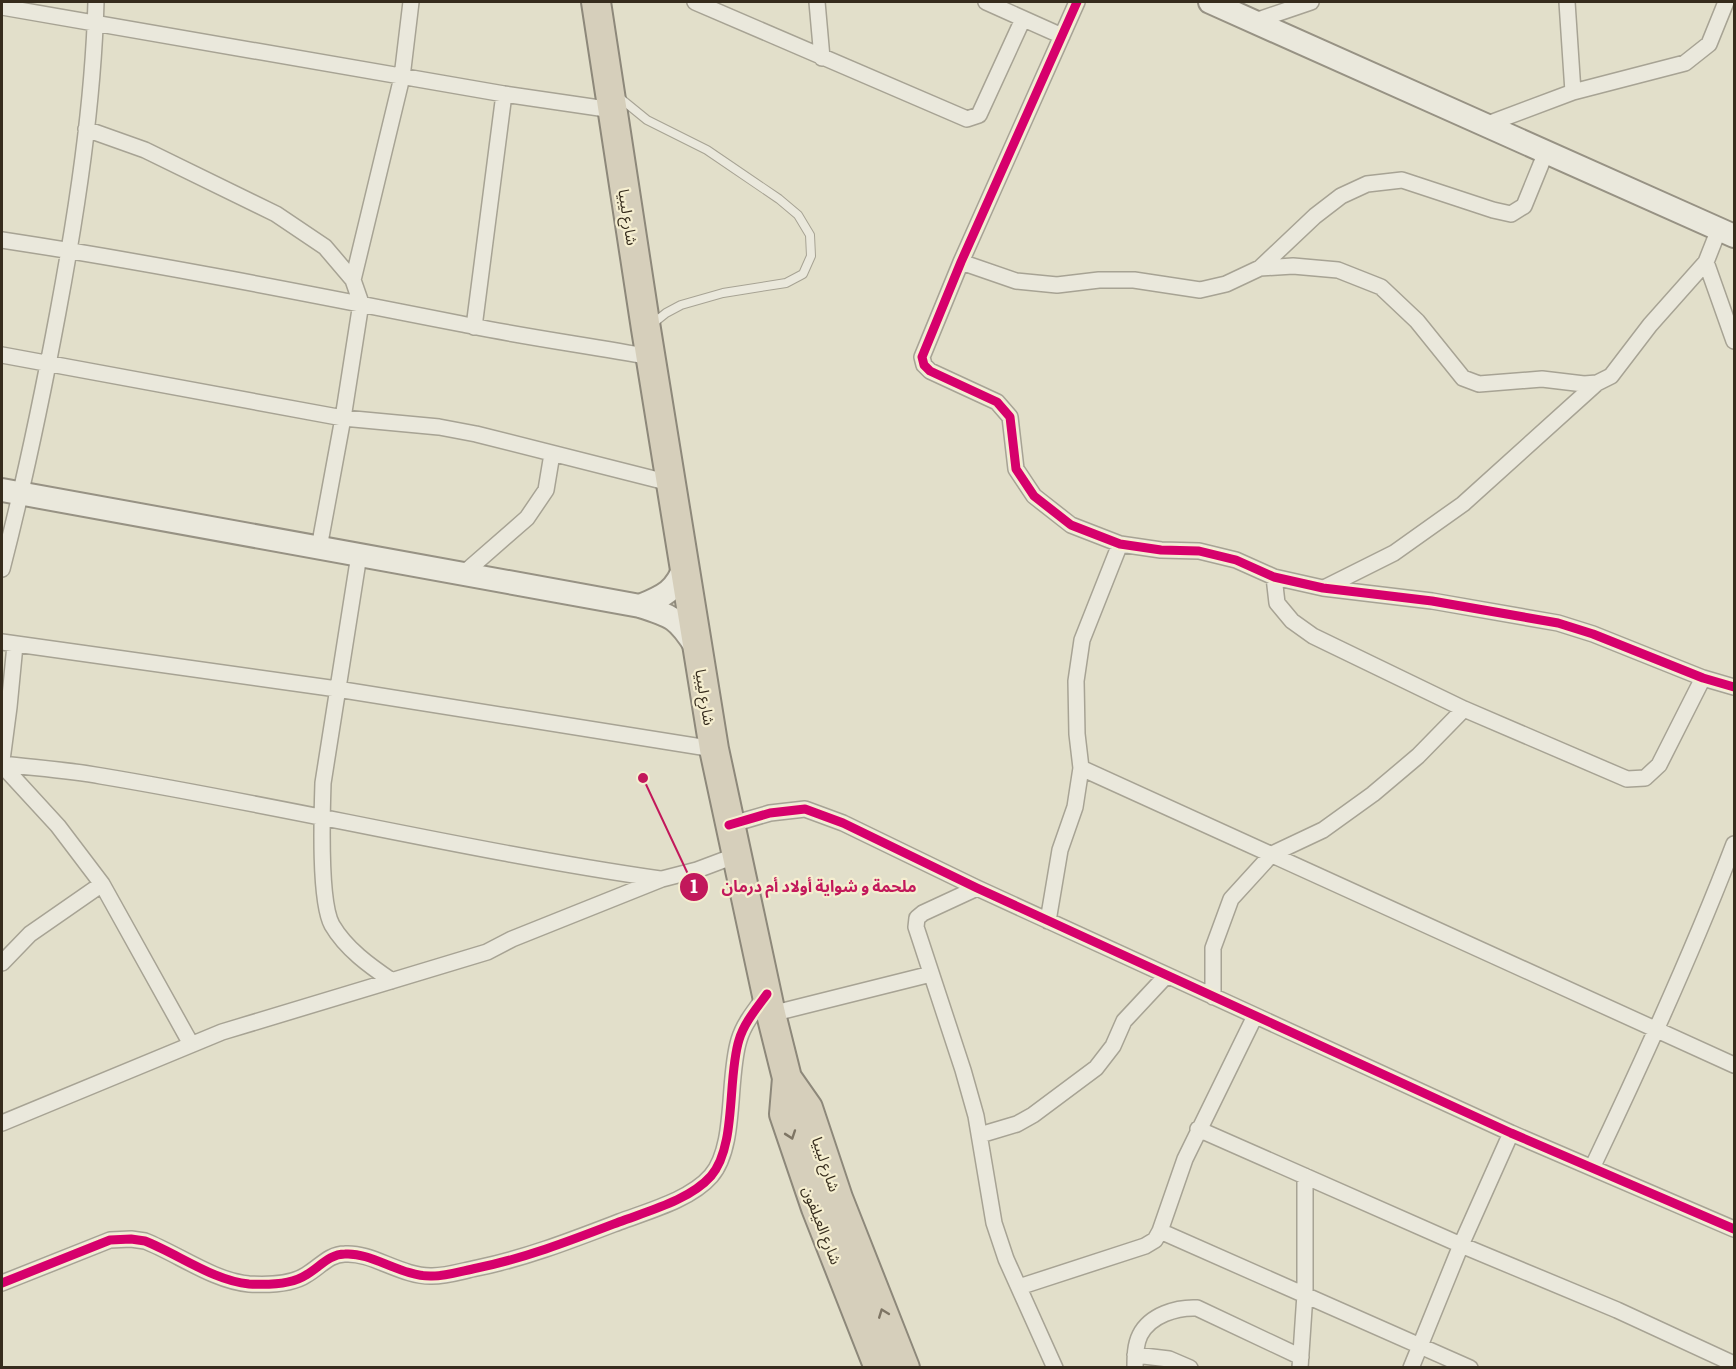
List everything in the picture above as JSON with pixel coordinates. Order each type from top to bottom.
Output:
[{"type":"highway","name":"شارع ليبيا","points":[[596,2],[670,483],[714,749],[769,1004],[786,1078],[807,1108],[838,1198],[905,1368]]},
{"type":"highway","name":"شارع العيلفون","points":[[786,1078],[784,1114],[816,1208],[879,1368]]},
{"type":"street","points":[[2,569],[11,491],[48,363],[69,250],[86,129],[96,2]]},
{"type":"street","points":[[353,280],[402,77],[411,2]]},
{"type":"street","points":[[695,2],[967,119],[979,115],[1023,19]]},
{"type":"street","points":[[817,2],[822,58]]},
{"type":"street","points":[[986,2],[1062,36]]},
{"type":"street","points":[[1077,2],[961,262],[922,357],[924,365],[930,371],[998,402],[1004,409],[1010,417],[1016,469],[1034,496],[1071,525],[1120,544],[1161,550],[1199,551],[1236,560],[1274,578],[1323,588],[1432,601],[1558,623],[1593,634],[1703,678],[1734,687]]},
{"type":"street","points":[[1210,2],[1727,232],[1706,262],[1650,325],[1611,376],[1597,383],[1463,504],[1394,553],[1323,588]]},
{"type":"street","points":[[1255,21],[1311,2]]},
{"type":"street","points":[[1567,2],[1573,92]]},
{"type":"street","points":[[1485,125],[1573,92],[1685,63],[1709,44],[1726,2]]},
{"type":"street","points":[[2,7],[504,94],[611,99]]},
{"type":"street","points":[[474,327],[504,94]]},
{"type":"street","points":[[86,129],[146,150],[276,214],[325,247],[353,280],[361,303],[319,548]]},
{"type":"street","points":[[961,262],[1016,281],[1057,285],[1099,280],[1134,280],[1200,290],[1226,284],[1260,268],[1315,216],[1341,196],[1368,184],[1402,180],[1511,214],[1524,206],[1546,152]]},
{"type":"street","points":[[2,240],[69,250],[361,303],[474,327],[651,357]]},
{"type":"street","points":[[1706,262],[1734,341]]},
{"type":"street","points":[[1260,268],[1293,266],[1338,270],[1381,287],[1417,321],[1463,378],[1479,384],[1542,379],[1584,384],[1597,383]]},
{"type":"street","points":[[2,355],[343,418],[439,427],[476,434],[670,483]]},
{"type":"street","points":[[463,574],[527,518],[546,490],[552,454]]},
{"type":"street","points":[[11,491],[640,606],[674,618],[682,625],[698,649]]},
{"type":"street","points":[[1048,921],[1060,850],[1075,807],[1081,768],[1077,734],[1076,681],[1082,640],[1120,544]]},
{"type":"street","points":[[360,555],[323,783],[325,906],[332,925],[365,962],[392,981]]},
{"type":"street","points":[[640,606],[659,598],[674,588],[685,565]]},
{"type":"street","points":[[1274,578],[1277,603],[1292,621],[1313,636],[1464,709],[1627,779],[1645,778],[1659,765],[1703,678]]},
{"type":"street","points":[[2,760],[9,707],[8,644],[337,689],[714,749]]},
{"type":"street","points":[[1213,997],[1212,948],[1231,899],[1272,854],[1323,830],[1373,794],[1418,756],[1464,709]]},
{"type":"street","points":[[2,765],[100,776],[617,873],[662,879]]},
{"type":"street","points":[[2,765],[58,826],[102,884],[191,1044]]},
{"type":"street","points":[[1081,768],[1656,1032],[1733,1064]]},
{"type":"street","points":[[729,825],[770,813],[805,809],[843,823],[1166,976],[1511,1133],[1734,1229]]},
{"type":"street","points":[[1592,1168],[1656,1032],[1711,904],[1734,843]]},
{"type":"street","points":[[2,1123],[222,1032],[487,952],[512,939],[662,879],[697,870],[737,855]]},
{"type":"street","points":[[2,963],[30,934],[102,884]]},
{"type":"street","points":[[977,888],[923,913],[917,918],[916,927],[963,1070],[980,1135],[994,1223],[1055,1368]]},
{"type":"street","points":[[2,1283],[110,1240],[131,1239],[145,1241],[220,1277],[247,1283],[267,1284],[290,1281],[304,1276],[327,1259],[344,1254],[354,1254],[405,1272],[432,1276],[513,1260],[671,1202],[702,1185],[717,1169],[726,1142],[738,1041],[747,1020],[769,1004],[931,974]]},
{"type":"street","points":[[980,1135],[1017,1124],[1033,1115],[1096,1068],[1113,1046],[1124,1021],[1166,976]]},
{"type":"street","points":[[1019,1287],[1145,1246],[1155,1240],[1198,1129],[1255,1016]]},
{"type":"street","points":[[1198,1129],[1461,1245],[1617,1310],[1734,1364]]},
{"type":"street","points":[[1411,1368],[1461,1245],[1511,1133]]},
{"type":"street","points":[[1190,1368],[1169,1359],[1135,1361],[1140,1335],[1150,1322],[1168,1312],[1186,1307],[1197,1308],[1300,1362],[1305,1294],[1305,1176]]},
{"type":"street","points":[[1160,1231],[1470,1368]]},
{"type":"lane","points":[[611,99],[706,150],[779,199],[798,215],[810,235],[811,256],[803,274],[786,283],[723,293],[681,305],[666,313],[646,329]]},
{"type":"cycle path","points":[[1077,2],[961,262],[922,357],[924,365],[930,371],[997,402],[1010,417],[1016,469],[1034,496],[1071,525],[1120,544],[1161,550],[1199,551],[1236,560],[1274,577],[1323,588],[1432,601],[1558,623],[1593,634],[1703,678],[1734,687]]},
{"type":"cycle path","points":[[729,825],[770,813],[805,809],[843,823],[977,888],[1511,1133],[1734,1229]]},
{"type":"cycle path","points":[[2,1283],[110,1240],[131,1239],[158,1246],[209,1273],[249,1284],[293,1281],[329,1259],[345,1254],[366,1257],[410,1273],[443,1275],[531,1254],[655,1209],[692,1192],[711,1176],[719,1163],[728,1130],[735,1056],[739,1040],[747,1022],[767,994]]},
{"type":"place","name":"ملحمة و شواية أولاد أم درمان","points":[[643,778]]}]
